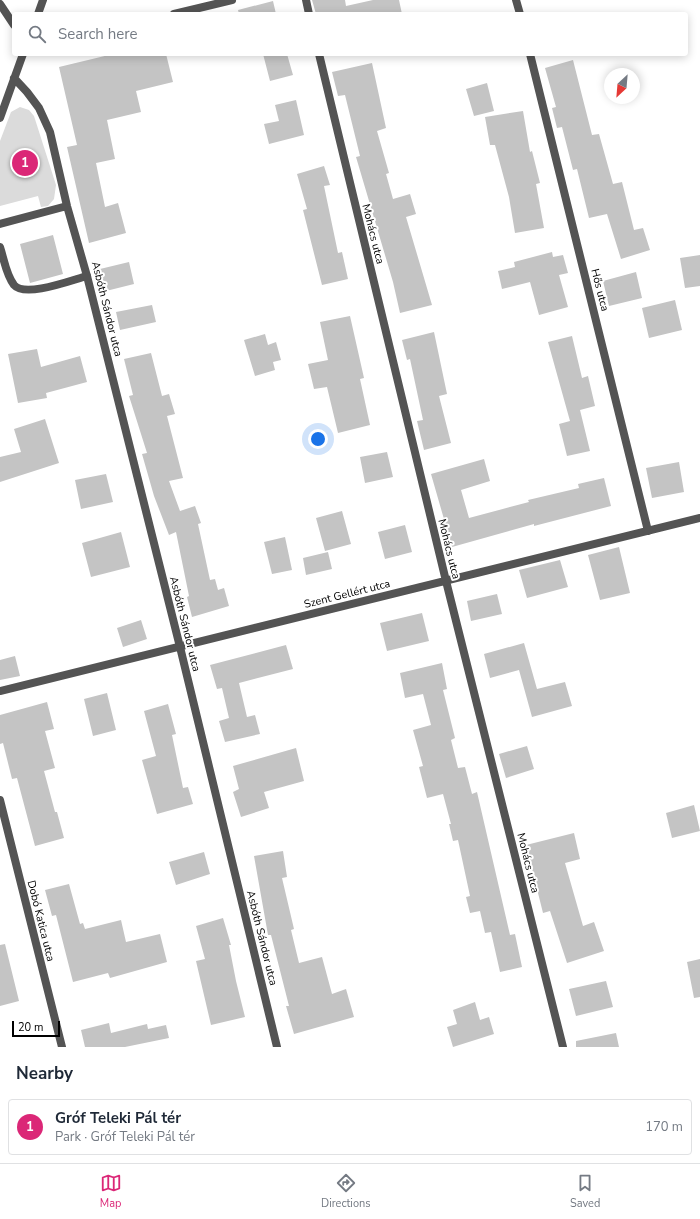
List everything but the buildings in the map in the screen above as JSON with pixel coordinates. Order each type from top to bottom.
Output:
[{"type":"street","points":[[39,12],[43,0]]},
{"type":"street","points":[[182,12],[232,0]]},
{"type":"street","points":[[306,0],[309,12]]},
{"type":"street","points":[[516,0],[519,12]]},
{"type":"street","points":[[0,4],[12,22]]},
{"type":"street","points":[[0,118],[22,56]]},
{"type":"street","name":"Mohács utca","points":[[319,56],[446,581],[563,1047]]},
{"type":"street","name":"Hős utca","points":[[530,56],[648,531]]},
{"type":"street","name":"Asbóth Sándor utca","points":[[14,78],[40,108],[47,123],[180,647],[278,1047]]},
{"type":"street","points":[[0,224],[67,206]]},
{"type":"street","points":[[0,248],[9,278],[14,286],[19,289],[32,290],[87,276]]},
{"type":"street","name":"Szent Gellért utca","points":[[0,691],[700,518]]},
{"type":"street","name":"Dobó Katica utca","points":[[0,800],[62,1047]]},
{"type":"shaded area","points":[[20,107],[29,110],[34,116],[56,185],[54,199],[48,206],[41,207],[38,196],[0,206],[0,141],[11,112]]},
{"type":"place","name":"Gróf Teleki Pál tér","points":[[25,163]]}]
